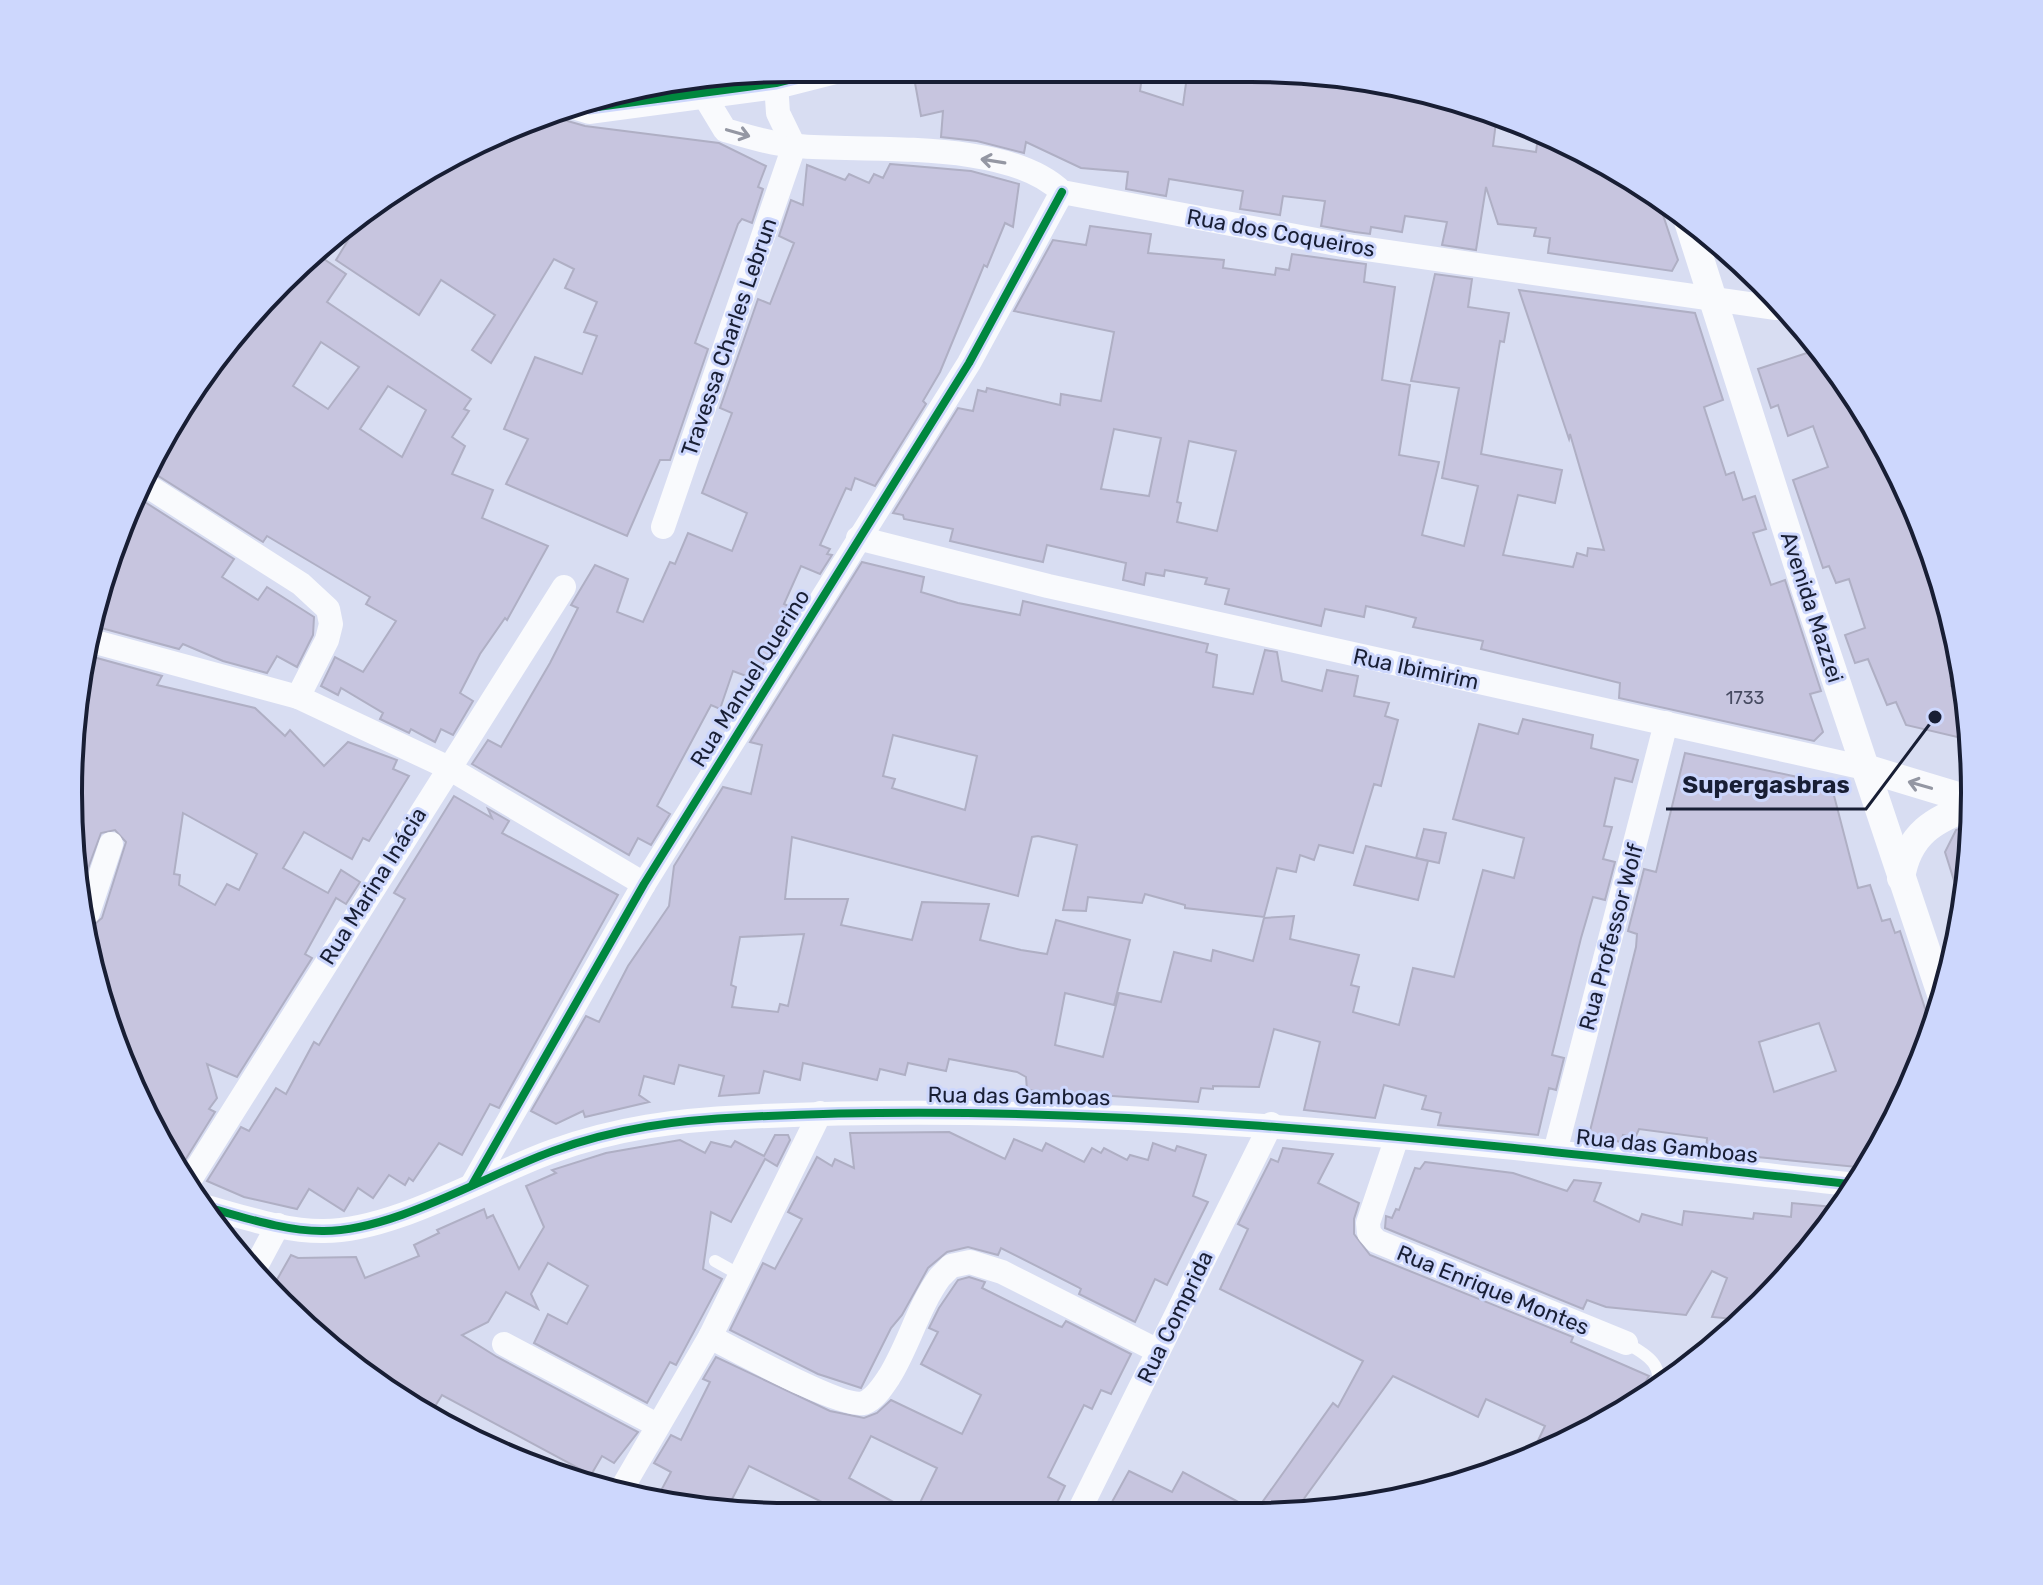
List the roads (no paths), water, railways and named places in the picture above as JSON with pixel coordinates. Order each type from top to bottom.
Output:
[{"type":"main road","points":[[680,91],[702,92],[749,84]]},
{"type":"street","points":[[791,82],[778,113],[794,146]]},
{"type":"street","name":"Rua dos Coqueiros","points":[[702,92],[725,130],[794,146],[935,152],[1014,164],[1034,170],[1062,192],[1353,247],[1769,307]]},
{"type":"street","name":"Travessa Charles Lebrun","points":[[663,527],[794,146]]},
{"type":"street","name":"Rua Manuel Querino","points":[[472,1185],[644,884],[969,363],[1062,192]]},
{"type":"street","name":"Avenida Mazzei","points":[[1693,237],[1936,979]]},
{"type":"street","points":[[151,488],[301,584],[328,609],[331,624],[327,640],[298,697]]},
{"type":"street","name":"Rua Ibimirim","points":[[858,538],[1048,586],[1865,768],[1961,799]]},
{"type":"street","name":"Rua Marina Inácia","points":[[194,1174],[447,767],[564,587]]},
{"type":"street","points":[[98,643],[298,697],[447,767],[644,884]]},
{"type":"street","name":"Rua Professor Wolf","points":[[1555,1152],[1666,723]]},
{"type":"street","points":[[1901,878],[1907,852],[1916,837],[1930,824],[1960,810]]},
{"type":"street","points":[[91,903],[111,844]]},
{"type":"street","name":"Rua das Gamboas","points":[[218,1210],[278,1225],[322,1231],[358,1226],[472,1185],[551,1152],[645,1125],[820,1113],[983,1111],[1271,1124],[1843,1183]]},
{"type":"street","points":[[625,1483],[710,1337],[820,1113]]},
{"type":"street","name":"Rua Comprida","points":[[1083,1503],[1271,1124]]},
{"type":"street","name":"Rua Enrique Montes","points":[[1397,1137],[1368,1223],[1369,1233],[1376,1241],[1626,1343]]},
{"type":"street","points":[[259,1262],[278,1225]]},
{"type":"street","points":[[710,1337],[828,1395],[849,1403],[865,1403],[877,1394],[891,1374],[940,1277],[951,1266],[970,1262],[1002,1272],[1158,1351]]},
{"type":"street","points":[[504,1344],[657,1425]]},
{"type":"lane","points":[[715,1261],[740,1275]]},
{"type":"lane","points":[[1626,1343],[1656,1363],[1659,1373]]},
{"type":"place","name":"Supergasbras","points":[[1935,717]]}]
